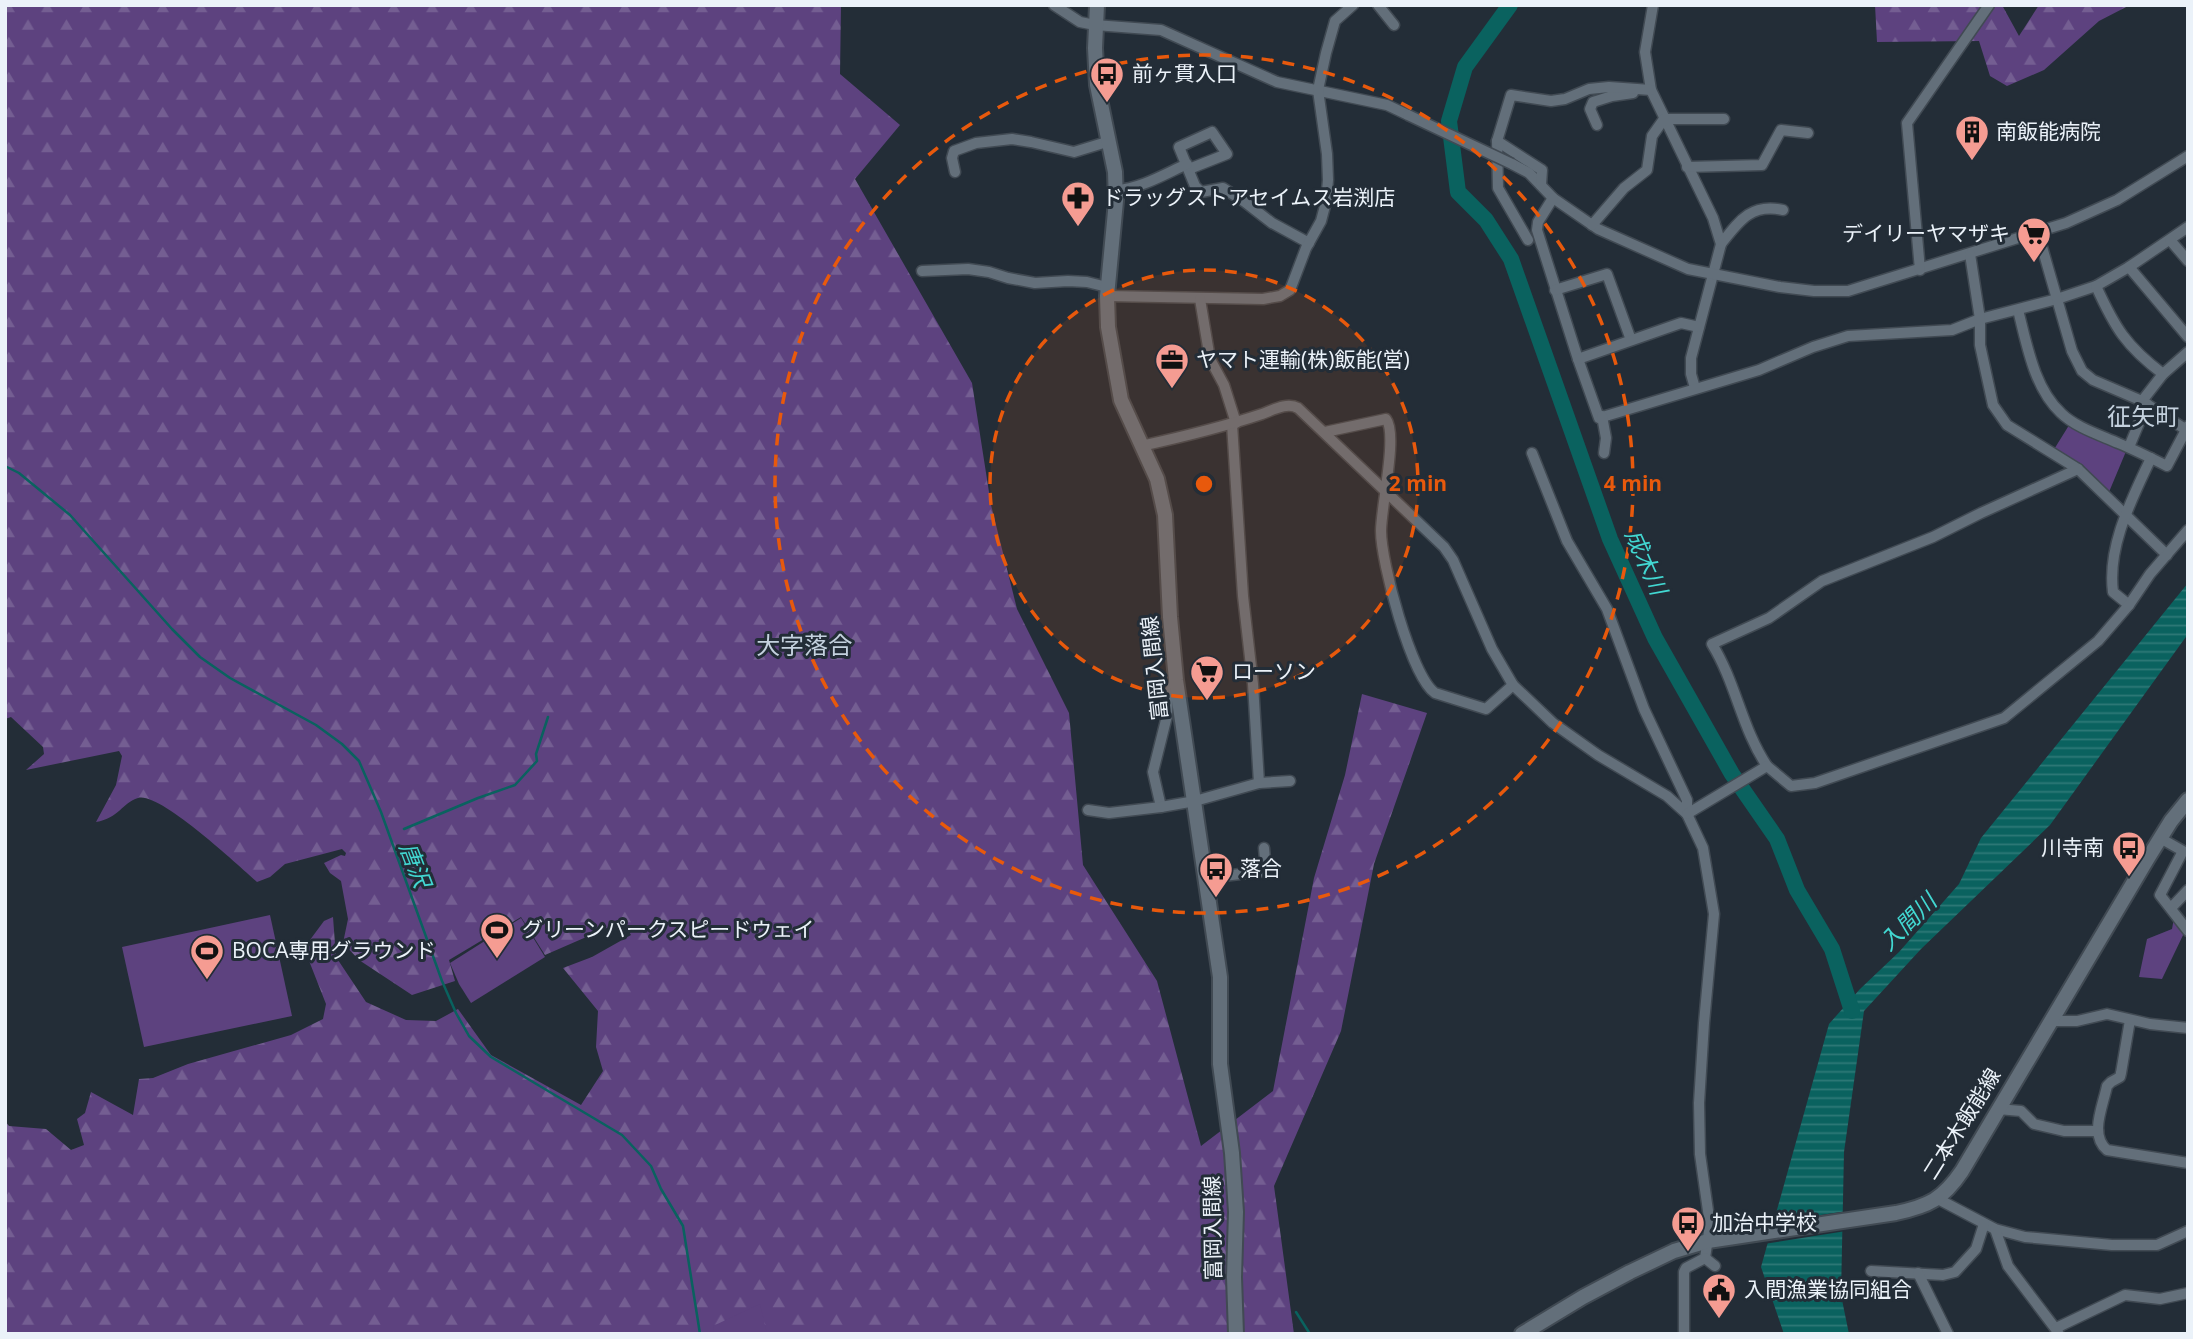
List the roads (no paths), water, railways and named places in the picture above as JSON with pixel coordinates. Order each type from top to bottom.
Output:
[{"type":"main road","name":"富岡入間線","points":[[1097,5],[1097,85],[1110,141],[1116,190],[1107,292],[1108,327],[1121,400],[1157,479],[1165,515],[1176,680],[1220,977],[1220,1064],[1235,1179],[1236,1334]]},
{"type":"main road","name":"二本木飯能線","points":[[1521,1334],[1583,1297],[1674,1251],[1714,1240],[1916,1209],[1938,1199],[1957,1178],[2160,838],[2188,800]]},
{"type":"street","points":[[1054,5],[1080,22],[1161,30],[1277,82],[1387,105],[1529,173],[1553,198],[1592,225],[1688,269],[1780,287],[1848,291],[2038,233],[2117,201],[2188,156]]},
{"type":"street","points":[[922,271],[968,269],[1035,283],[1087,282],[1107,292],[1200,299],[1263,299],[1280,296],[1290,290],[1308,243],[1321,221],[1326,202],[1327,154],[1318,90],[1335,21],[1353,5]]},
{"type":"street","points":[[1378,5],[1394,25]]},
{"type":"street","points":[[1653,5],[1645,52],[1651,90],[1713,218],[1721,244]]},
{"type":"street","points":[[1920,270],[1907,122],[1989,5]]},
{"type":"street","points":[[1528,240],[1498,188],[1497,141],[1511,95],[1552,101],[1565,99],[1589,89],[1609,87],[1651,90]]},
{"type":"street","points":[[1597,125],[1590,109],[1593,102],[1651,90]]},
{"type":"street","points":[[1664,119],[1724,119]]},
{"type":"street","points":[[1592,225],[1624,188],[1647,170],[1652,136],[1664,119]]},
{"type":"street","points":[[1687,167],[1762,165],[1781,131],[1808,133]]},
{"type":"street","points":[[1116,190],[1125,190],[1188,166],[1227,154],[1212,132],[1179,147],[1188,166],[1195,186],[1201,191],[1223,188],[1272,223],[1308,243]]},
{"type":"street","points":[[955,172],[952,158],[954,151],[976,143],[1012,139],[1074,152],[1110,141]]},
{"type":"street","points":[[1497,141],[1542,170],[1541,185]]},
{"type":"street","points":[[1553,198],[1536,230],[1599,418],[1759,370],[1813,346],[1849,336],[1952,330],[1980,319],[2057,299],[2096,286],[2188,227]]},
{"type":"street","points":[[1695,388],[1691,374],[1691,358],[1721,244],[1733,228],[1753,210],[1775,208],[1783,211]]},
{"type":"street","points":[[2018,310],[2040,383],[2049,400],[2063,415],[2167,466],[2187,429],[2145,402],[2093,380],[2082,371],[2072,351],[2038,233]]},
{"type":"street","points":[[2170,240],[2188,261]]},
{"type":"street","points":[[1970,254],[1980,319],[1980,345],[1993,405],[2007,425],[2078,469],[2167,555]]},
{"type":"street","points":[[2129,267],[2188,337]]},
{"type":"street","points":[[1555,290],[1607,274],[1631,340]]},
{"type":"street","points":[[2096,286],[2117,330],[2146,361],[2164,374]]},
{"type":"street","points":[[1200,299],[1210,359],[1224,385],[1234,423],[1243,596],[1253,684],[1259,783]]},
{"type":"street","points":[[1578,359],[1681,323],[1699,327]]},
{"type":"street","points":[[2129,447],[2145,402],[2164,374],[2188,352]]},
{"type":"street","points":[[1141,446],[1293,405],[1303,411],[1444,547],[1453,560],[1492,649],[1513,685],[1553,723],[1607,761],[1667,796],[1687,814],[1703,848],[1714,915],[1699,1103],[1700,1154],[1714,1240],[1706,1258],[1690,1265],[1684,1272],[1684,1334]]},
{"type":"street","points":[[1602,416],[1606,438],[1604,453]]},
{"type":"street","points":[[1325,432],[1386,419],[1389,423],[1390,450],[1380,533],[1394,602],[1417,665],[1429,689],[1486,709],[1513,685]]},
{"type":"street","points":[[1532,453],[1567,541],[1607,609],[1644,709],[1687,800],[1687,814]]},
{"type":"street","points":[[2129,605],[2113,592],[2111,577],[2125,515],[2151,458]]},
{"type":"street","points":[[2078,469],[1933,537],[1822,581],[1769,618],[1712,644],[1726,665],[1756,750],[1767,766],[1791,786],[1815,783],[2004,718],[2088,651],[2129,605],[2150,574],[2188,530]]},
{"type":"street","points":[[1161,807],[1153,772],[1167,716],[1168,695],[1176,680]]},
{"type":"street","points":[[1687,814],[1767,766]]},
{"type":"street","points":[[1087,810],[1109,813],[1161,807],[1195,801],[1259,783],[1290,780]]},
{"type":"street","points":[[2160,838],[2186,848],[2160,895],[2188,931]]},
{"type":"street","points":[[1206,878],[1266,871],[1264,848]]},
{"type":"street","points":[[2171,908],[2188,890]]},
{"type":"street","points":[[2051,1021],[2077,1021],[2107,1014],[2188,1028]]},
{"type":"street","points":[[2130,1020],[2120,1077],[2107,1086],[2098,1131],[2102,1146],[2108,1150],[2188,1163]]},
{"type":"street","points":[[1998,1109],[2021,1111],[2034,1124],[2056,1129],[2098,1131]]},
{"type":"street","points":[[1938,1199],[1994,1229],[2025,1237],[2157,1245],[2188,1231]]},
{"type":"street","points":[[1871,1271],[1943,1275],[1955,1272],[1976,1249],[1984,1224]]},
{"type":"street","points":[[1994,1229],[2008,1266],[2058,1331],[2125,1295],[2160,1299],[2188,1293]]},
{"type":"street","points":[[1706,1258],[1715,1266]]},
{"type":"street","points":[[1918,1273],[1948,1334]]},
{"type":"waterway","name":"成木川","points":[[1510,5],[1465,67],[1449,121],[1458,192],[1486,220],[1511,259],[1610,539],[1655,638],[1732,774],[1777,839],[1797,890],[1832,949],[1852,1011]]},
{"type":"waterway","name":"唐沢","points":[[5,466],[19,473],[70,515],[200,657],[230,678],[316,725],[342,744],[359,761],[381,812],[442,981],[469,1036],[491,1057],[622,1135],[651,1166],[683,1226],[700,1334]]},
{"type":"waterway","points":[[404,829],[515,785],[537,761],[536,754],[548,717]]},
{"type":"waterway","points":[[1296,1312],[1310,1334]]},
{"type":"place","name":"前ヶ貫入口","points":[[1107,104]]},
{"type":"place","name":"南飯能病院","points":[[1972,162]]},
{"type":"place","name":"ドラッグストアセイムス岩渕店","points":[[1078,228]]},
{"type":"place","name":"デイリーヤマザキ","points":[[2034,264]]},
{"type":"place","name":"ヤマト運輸(株)飯能(営)","points":[[1172,390]]},
{"type":"place","name":"ローソン","points":[[1207,702]]},
{"type":"place","name":"川寺南","points":[[2129,878]]},
{"type":"place","name":"落合","points":[[1216,899]]},
{"type":"place","name":"グリーンパークスピードウェイ","points":[[497,960]]},
{"type":"place","name":"BOCA専用グラウンド","points":[[207,981]]},
{"type":"place","name":"加治中学校","points":[[1688,1253]]},
{"type":"place","name":"入間漁業協同組合","points":[[1719,1320]]},
{"type":"district","name":"征矢町","points":[[2143,417]]},
{"type":"district","name":"大字落合","points":[[804,646]]},
{"type":"water label","name":"入間川","points":[[1908,922]]}]
